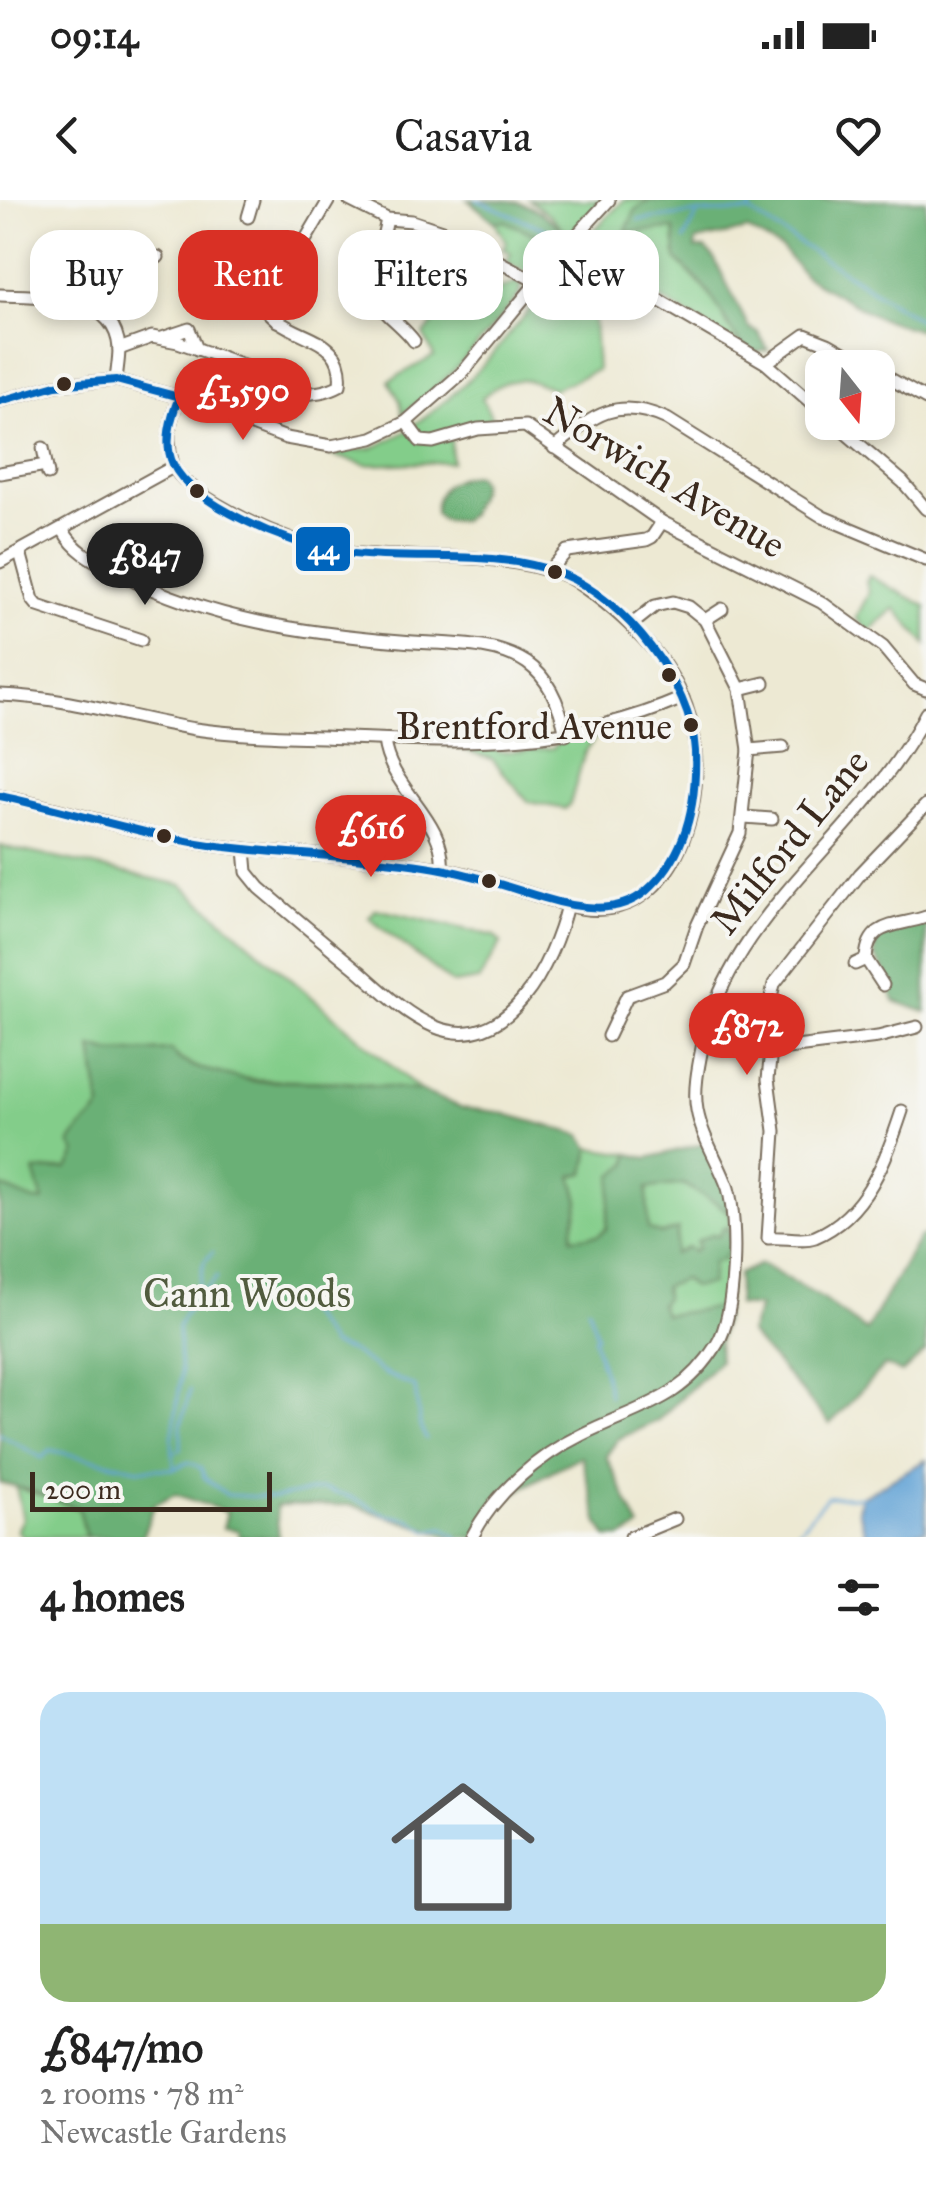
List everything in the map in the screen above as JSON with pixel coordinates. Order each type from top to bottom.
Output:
[{"type":"street","points":[[248,217],[253,200]]},
{"type":"street","points":[[311,230],[329,200]]},
{"type":"street","points":[[581,230],[609,200]]},
{"type":"street","points":[[352,201],[387,219],[442,231],[523,274]]},
{"type":"street","points":[[385,230],[387,219]]},
{"type":"street","points":[[0,295],[30,298]]},
{"type":"street","points":[[0,402],[56,386],[116,380],[179,397],[286,438],[331,446],[372,438],[406,422],[464,372],[523,299]]},
{"type":"street","points":[[659,300],[766,363],[805,397]]},
{"type":"street","points":[[106,320],[114,330],[119,349],[116,380]]},
{"type":"street","points":[[397,320],[414,341]]},
{"type":"street","points":[[268,398],[288,392],[324,394],[340,385],[342,370],[326,345],[277,321]]},
{"type":"street","points":[[766,363],[805,336],[838,350]]},
{"type":"street","points":[[119,349],[152,337],[197,349],[246,366],[268,398]]},
{"type":"street","points":[[895,382],[926,399]]},
{"type":"street","points":[[0,796],[160,836],[245,849],[442,868],[567,905],[617,908],[658,882],[692,817],[697,790],[694,737],[683,698],[632,625],[570,577],[551,569],[464,556],[346,552],[312,546],[241,518],[203,496],[174,467],[168,430],[179,397]]},
{"type":"street","points":[[256,426],[268,398]]},
{"type":"street","points":[[554,448],[586,422],[626,406],[648,410],[823,518],[926,560]]},
{"type":"street","name":"Norwich Avenue","points":[[406,422],[420,440],[433,442],[478,429],[524,426],[662,522],[821,602],[883,647],[914,684],[926,689]]},
{"type":"street","points":[[854,440],[903,482],[926,509]]},
{"type":"street","points":[[0,473],[47,469],[43,448]]},
{"type":"street","points":[[0,562],[174,467]]},
{"type":"street","points":[[551,569],[567,551],[646,540],[662,522]]},
{"type":"street","points":[[63,530],[82,553],[139,584],[228,616],[318,634],[470,646],[506,653],[529,664],[544,681],[559,705],[566,735]]},
{"type":"street","points":[[20,552],[38,606],[141,640]]},
{"type":"street","points":[[608,1036],[627,996],[665,982],[684,964],[740,833],[748,750],[740,689],[705,620],[690,606],[674,602],[655,606],[632,625]]},
{"type":"street","points":[[705,620],[722,609]]},
{"type":"street","points":[[740,689],[764,682]]},
{"type":"street","points":[[0,696],[56,699],[197,729],[486,742],[566,735],[647,714],[683,698]]},
{"type":"street","name":"Milford Lane","points":[[472,1537],[536,1462],[581,1435],[665,1398],[700,1369],[719,1342],[728,1319],[733,1282],[730,1202],[696,1107],[704,1040],[719,994],[729,968],[747,940],[887,776],[926,713]]},
{"type":"street","points":[[384,740],[392,772],[442,844],[442,868]]},
{"type":"street","points":[[748,750],[783,747]]},
{"type":"street","points":[[902,1111],[877,1176],[852,1211],[813,1238],[768,1238],[775,1130],[768,1079],[768,1016],[774,984],[860,874],[926,805]]},
{"type":"street","points":[[744,817],[772,819]]},
{"type":"street","points":[[245,849],[246,872],[260,888],[398,1005],[435,1027],[472,1031],[490,1026],[511,1013],[548,958],[567,905]]},
{"type":"street","points":[[883,985],[861,961],[872,936],[882,928],[926,918]]},
{"type":"street","points":[[771,1050],[878,1037],[918,1027]]},
{"type":"street","points":[[631,1537],[675,1519]]},
{"type":"green space","points":[[468,200],[525,204],[562,230],[525,230],[505,221],[495,222]]},
{"type":"green space","points":[[529,200],[603,200],[575,230],[564,230]]},
{"type":"green space","points":[[624,200],[650,200],[636,209],[674,228],[676,259],[720,309],[739,345],[659,298],[659,230],[594,230]]},
{"type":"green space","points":[[650,200],[926,200],[926,327],[917,330],[879,318],[806,277],[783,250],[748,230],[696,241],[695,249],[706,249],[714,258],[749,328],[758,332],[768,350],[752,353],[738,340],[705,288],[676,259],[674,229],[626,230],[636,209]]},
{"type":"green space","points":[[505,221],[525,230],[523,270],[506,262],[511,253],[503,249],[503,230],[495,222]]},
{"type":"green space","points":[[518,282],[522,288],[503,314],[503,288]]},
{"type":"green space","points":[[523,319],[594,320],[597,370],[554,389],[525,380],[499,385],[482,398],[495,424],[432,440],[421,439],[412,426],[457,391]]},
{"type":"green space","points":[[436,320],[498,320],[451,374],[402,414],[389,381],[434,356],[424,335]]},
{"type":"green space","points":[[409,430],[419,442],[451,439],[452,462],[366,465],[328,454],[373,448]]},
{"type":"green space","points":[[476,475],[481,482],[470,515],[460,521],[442,520],[435,514],[438,497],[446,485]]},
{"type":"green space","points":[[869,576],[926,606],[926,645],[895,608],[869,632],[856,618],[869,593]]},
{"type":"green space","points":[[599,732],[585,752],[570,804],[565,809],[529,802],[492,759],[447,744],[493,745],[499,752],[553,748],[561,739]]},
{"type":"green space","points":[[0,846],[182,885],[421,1091],[227,1076],[204,1071],[171,1050],[113,1053],[92,1048],[101,1107],[579,1201],[572,1175],[585,1173],[590,1148],[630,1154],[628,1164],[647,1188],[684,1184],[723,1207],[730,1207],[732,1271],[725,1313],[0,1434]]},
{"type":"green space","points":[[376,909],[495,936],[501,943],[479,980],[453,984],[369,918]]},
{"type":"green space","points":[[926,921],[926,1012],[894,1001],[884,970],[874,956],[876,938],[890,930]]},
{"type":"green space","name":"Cann Woods","points":[[92,1047],[113,1053],[172,1050],[178,1059],[198,1068],[253,1081],[343,1082],[421,1091],[463,1108],[498,1112],[581,1135],[590,1148],[585,1173],[572,1176],[579,1201],[571,1238],[598,1235],[606,1229],[613,1175],[628,1164],[630,1154],[648,1158],[707,1143],[727,1191],[729,1213],[684,1184],[647,1188],[648,1229],[661,1234],[678,1229],[674,1254],[688,1247],[693,1252],[699,1247],[696,1241],[712,1234],[719,1236],[728,1227],[730,1247],[723,1260],[713,1262],[711,1284],[692,1287],[683,1279],[664,1287],[665,1298],[660,1304],[664,1315],[714,1308],[725,1313],[718,1343],[719,1361],[657,1421],[618,1439],[606,1456],[640,1528],[622,1537],[607,1537],[599,1524],[581,1456],[507,1499],[484,1523],[478,1537],[452,1537],[351,1505],[276,1506],[279,1537],[239,1537],[238,1530],[223,1528],[227,1512],[175,1494],[155,1504],[142,1537],[86,1537],[79,1509],[0,1483],[0,1186],[43,1201],[34,1171],[68,1168],[76,1153],[70,1144],[101,1107]]},
{"type":"green space","points":[[920,1236],[926,1236],[926,1351],[902,1373],[885,1365],[830,1424],[749,1333],[759,1307],[737,1305],[738,1274],[761,1264],[821,1298],[866,1331]]},
{"type":"green space","points":[[16,1487],[80,1509],[86,1537],[25,1537],[17,1531],[23,1519]]},
{"type":"water","points":[[926,1460],[926,1530],[896,1537],[866,1537],[858,1510],[861,1497]]},
{"type":"waterway","points":[[477,200],[547,230]]},
{"type":"waterway","points":[[750,212],[752,200]]},
{"type":"waterway","points":[[638,220],[750,212],[926,324]]},
{"type":"waterway","points":[[684,240],[697,215]]},
{"type":"waterway","points":[[197,1296],[204,1262],[213,1252]]},
{"type":"waterway","points":[[174,1467],[172,1440],[181,1377],[178,1327],[184,1314],[217,1277]]},
{"type":"waterway","points":[[312,1305],[306,1311],[331,1345],[351,1351],[383,1373],[415,1387],[420,1426],[426,1439]]},
{"type":"waterway","points":[[588,1308],[609,1396]]},
{"type":"waterway","points":[[174,1453],[181,1449],[181,1425],[190,1390]]},
{"type":"waterway","points":[[0,1434],[42,1458],[50,1450],[139,1469],[174,1469],[189,1462],[201,1468],[204,1477],[227,1495],[274,1498],[323,1489],[351,1497],[386,1515],[409,1519],[428,1531],[444,1528],[457,1537]]},
{"type":"waterway","points":[[793,1537],[827,1497],[862,1497]]},
{"type":"transit line","name":"44","points":[[0,401],[56,385],[116,380],[179,397],[168,439],[173,464],[200,494],[244,520],[332,551],[506,560],[562,574],[609,603],[651,647],[682,699],[695,751],[691,809],[671,862],[635,899],[596,908],[557,902],[425,866],[183,840],[0,796]]},
{"type":"place","name":"Brentford Avenue","points":[[691,725]]}]
